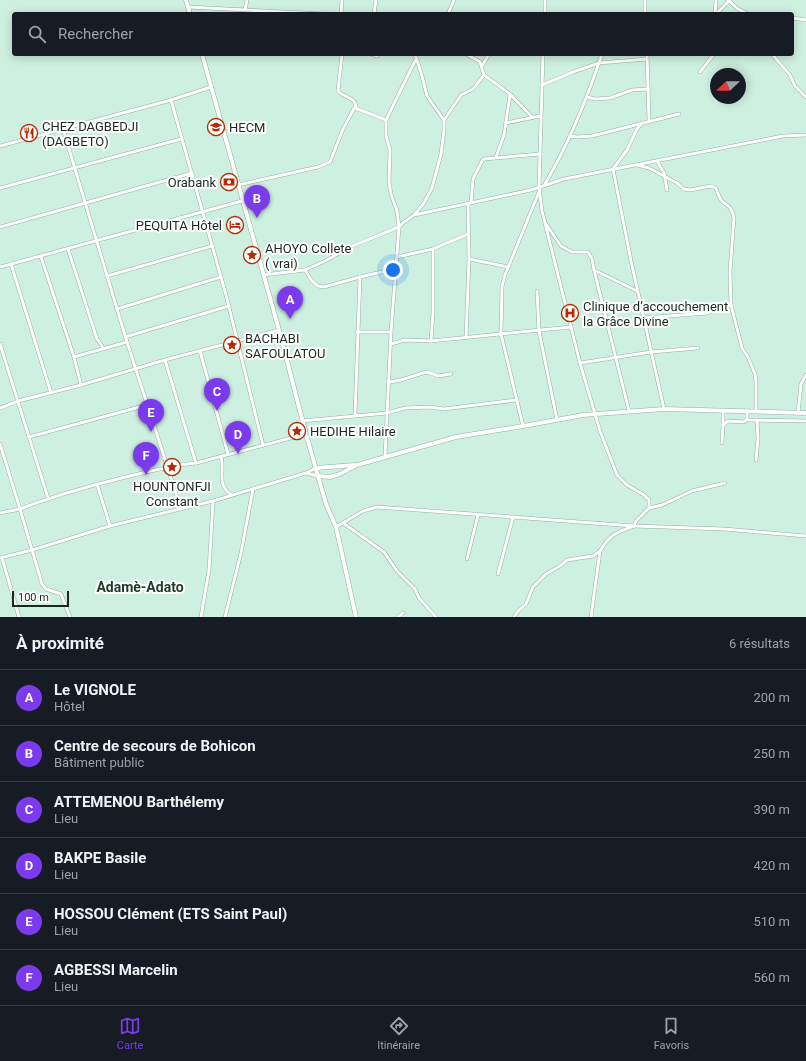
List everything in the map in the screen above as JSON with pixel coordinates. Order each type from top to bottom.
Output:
[{"type":"street","points":[[186,0],[189,12]]},
{"type":"street","points":[[245,10],[246,0]]},
{"type":"street","points":[[341,12],[342,0]]},
{"type":"street","points":[[374,12],[376,0]]},
{"type":"street","points":[[449,12],[454,0]]},
{"type":"street","points":[[545,12],[546,0]]},
{"type":"street","points":[[645,0],[645,12]]},
{"type":"street","points":[[715,12],[716,0]]},
{"type":"street","points":[[717,12],[729,0],[740,12]]},
{"type":"street","points":[[188,7],[284,12]]},
{"type":"street","points":[[738,9],[744,12]]},
{"type":"street","points":[[794,18],[806,20]]},
{"type":"street","points":[[203,56],[279,330],[302,421],[326,504],[336,527],[356,617]]},
{"type":"street","points":[[238,184],[325,166],[330,162],[343,129],[355,108],[355,102],[338,91],[342,56]]},
{"type":"street","points":[[415,56],[429,100],[444,120]]},
{"type":"street","points":[[470,56],[478,60],[482,66],[484,75],[510,94],[532,117]]},
{"type":"street","points":[[482,66],[488,56]]},
{"type":"street","points":[[543,56],[538,187],[545,223],[594,413],[617,475],[627,485],[644,495],[648,500],[649,508]]},
{"type":"street","points":[[545,184],[570,136],[587,97],[601,56]]},
{"type":"street","points":[[647,56],[649,121]]},
{"type":"street","points":[[700,72],[712,56]]},
{"type":"street","points":[[774,56],[790,75],[795,86],[806,97]]},
{"type":"street","points":[[385,456],[391,332],[399,228],[397,211],[391,194],[389,182],[390,150],[386,136],[386,120],[416,59]]},
{"type":"street","points":[[542,85],[599,63],[647,60]]},
{"type":"street","points":[[263,275],[282,271],[305,270],[350,247],[399,228],[404,222],[414,215],[424,203],[432,188],[442,154],[444,120],[459,97],[473,89],[484,75]]},
{"type":"street","points":[[0,146],[171,100],[211,87]]},
{"type":"street","points":[[587,97],[595,99],[610,98],[632,90],[649,89]]},
{"type":"street","points":[[496,157],[504,135],[510,94]]},
{"type":"street","points":[[171,100],[229,306],[263,445]]},
{"type":"street","points":[[355,108],[386,120]]},
{"type":"street","points":[[570,136],[577,138],[592,136],[679,114]]},
{"type":"street","points":[[506,123],[540,116]]},
{"type":"street","points":[[642,123],[637,129],[627,150],[613,169],[637,290],[664,410]]},
{"type":"street","points":[[63,129],[127,342],[181,509]]},
{"type":"street","points":[[414,215],[538,187],[564,179],[783,136],[806,135]]},
{"type":"street","points":[[0,188],[181,139]]},
{"type":"street","points":[[466,338],[469,259],[468,234],[473,180],[480,164],[484,159],[540,154]]},
{"type":"street","points":[[657,161],[665,177],[667,190]]},
{"type":"street","points":[[635,165],[649,168],[677,183],[684,189],[690,190],[711,186],[716,188],[722,200],[730,206],[734,218],[730,271],[731,305],[742,348],[748,357],[756,382],[756,411]]},
{"type":"street","points":[[0,226],[192,173]]},
{"type":"street","points":[[523,426],[501,334],[502,286],[508,267],[539,192]]},
{"type":"street","points":[[0,267],[242,200]]},
{"type":"street","points":[[545,223],[561,246],[572,252],[588,252],[592,259],[629,411]]},
{"type":"street","points":[[397,257],[433,249],[468,234]]},
{"type":"street","points":[[107,276],[212,246]]},
{"type":"street","points":[[68,249],[97,338],[104,349]]},
{"type":"street","points":[[431,341],[433,313],[433,249]]},
{"type":"street","points":[[40,257],[82,385]]},
{"type":"street","points":[[469,259],[508,267]]},
{"type":"street","points":[[11,264],[51,393]]},
{"type":"street","points":[[305,270],[312,282],[324,287],[395,269]]},
{"type":"street","points":[[594,270],[637,290]]},
{"type":"street","points":[[117,309],[221,277]]},
{"type":"street","points":[[356,415],[357,332],[360,277]]},
{"type":"street","points":[[537,291],[539,331],[557,420]]},
{"type":"street","points":[[643,318],[708,313],[718,307],[731,305]]},
{"type":"street","points":[[126,337],[229,306]]},
{"type":"street","points":[[391,344],[405,340],[431,341],[571,327]]},
{"type":"street","points":[[0,408],[18,401],[82,385],[136,368],[279,330]]},
{"type":"street","points":[[357,332],[391,332]]},
{"type":"street","points":[[74,357],[127,342]]},
{"type":"street","points":[[0,344],[48,498]]},
{"type":"street","points":[[580,363],[651,352],[698,348]]},
{"type":"street","points":[[200,351],[228,454]]},
{"type":"street","points":[[165,360],[196,463]]},
{"type":"street","points":[[388,382],[401,380],[428,372],[438,376],[451,374]]},
{"type":"street","points":[[798,412],[801,384],[806,376]]},
{"type":"street","points":[[302,421],[387,413],[405,408],[430,407],[444,409],[517,400]]},
{"type":"street","points":[[29,437],[147,405]]},
{"type":"street","points":[[306,473],[326,477],[334,476],[357,465],[456,436],[594,413],[664,410],[806,413]]},
{"type":"street","points":[[722,443],[724,425],[723,411]]},
{"type":"street","points":[[747,411],[747,419]]},
{"type":"street","points":[[724,425],[728,421],[744,422],[747,419],[806,421]]},
{"type":"street","points":[[756,460],[758,439],[757,420]]},
{"type":"street","points":[[0,513],[20,509],[48,498],[97,484],[167,466],[196,463],[306,434]]},
{"type":"street","points":[[0,444],[42,584],[50,592],[61,594],[70,617]]},
{"type":"street","points":[[221,456],[223,467],[223,485],[225,490],[231,495]]},
{"type":"street","points":[[19,617],[1,558],[110,526],[213,501],[306,473],[316,468],[357,465]]},
{"type":"street","points":[[514,617],[526,604],[533,588],[546,574],[567,560],[593,556],[600,551],[611,536],[634,526],[649,508],[662,505],[692,491],[725,483]]},
{"type":"street","points":[[97,484],[110,526]]},
{"type":"street","points":[[225,617],[239,560],[253,489]]},
{"type":"street","points":[[201,617],[209,570],[213,501]]},
{"type":"street","points":[[336,527],[364,511],[376,507],[513,518],[634,526],[724,529],[806,536]]},
{"type":"street","points":[[467,559],[478,515]]},
{"type":"street","points":[[498,574],[513,518]]},
{"type":"street","points":[[343,523],[384,552],[397,571],[415,589],[419,598],[436,617]]},
{"type":"street","points":[[591,617],[600,551]]},
{"type":"street","points":[[398,617],[403,613]]},
{"type":"place","name":"HECM","points":[[216,127]]},
{"type":"place","name":"CHEZ DAGBEDJI (DAGBETO)","points":[[29,133]]},
{"type":"place","name":"Orabank","points":[[229,182]]},
{"type":"place","name":"Centre de secours de Bohicon","points":[[257,218]]},
{"type":"place","name":"PEQUITA Hôtel","points":[[235,225]]},
{"type":"place","name":"AHOYO Collete ( vrai)","points":[[252,255]]},
{"type":"place","name":"Clinique d’accouchement la Grâce Divine","points":[[570,313]]},
{"type":"place","name":"Le VIGNOLE","points":[[290,319]]},
{"type":"place","name":"BACHABI SAFOULATOU","points":[[232,345]]},
{"type":"place","name":"ATTEMENOU Barthélemy","points":[[217,411]]},
{"type":"place","name":"HEDIHE Hilaire","points":[[297,431]]},
{"type":"place","name":"HOSSOU Clément (ETS Saint Paul)","points":[[151,432]]},
{"type":"place","name":"BAKPE Basile","points":[[238,454]]},
{"type":"place","name":"HOUNTONFJI Constant","points":[[172,467]]},
{"type":"place","name":"AGBESSI Marcelin","points":[[146,475]]},
{"type":"district","name":"Adamè-Adato","points":[[140,587]]}]
